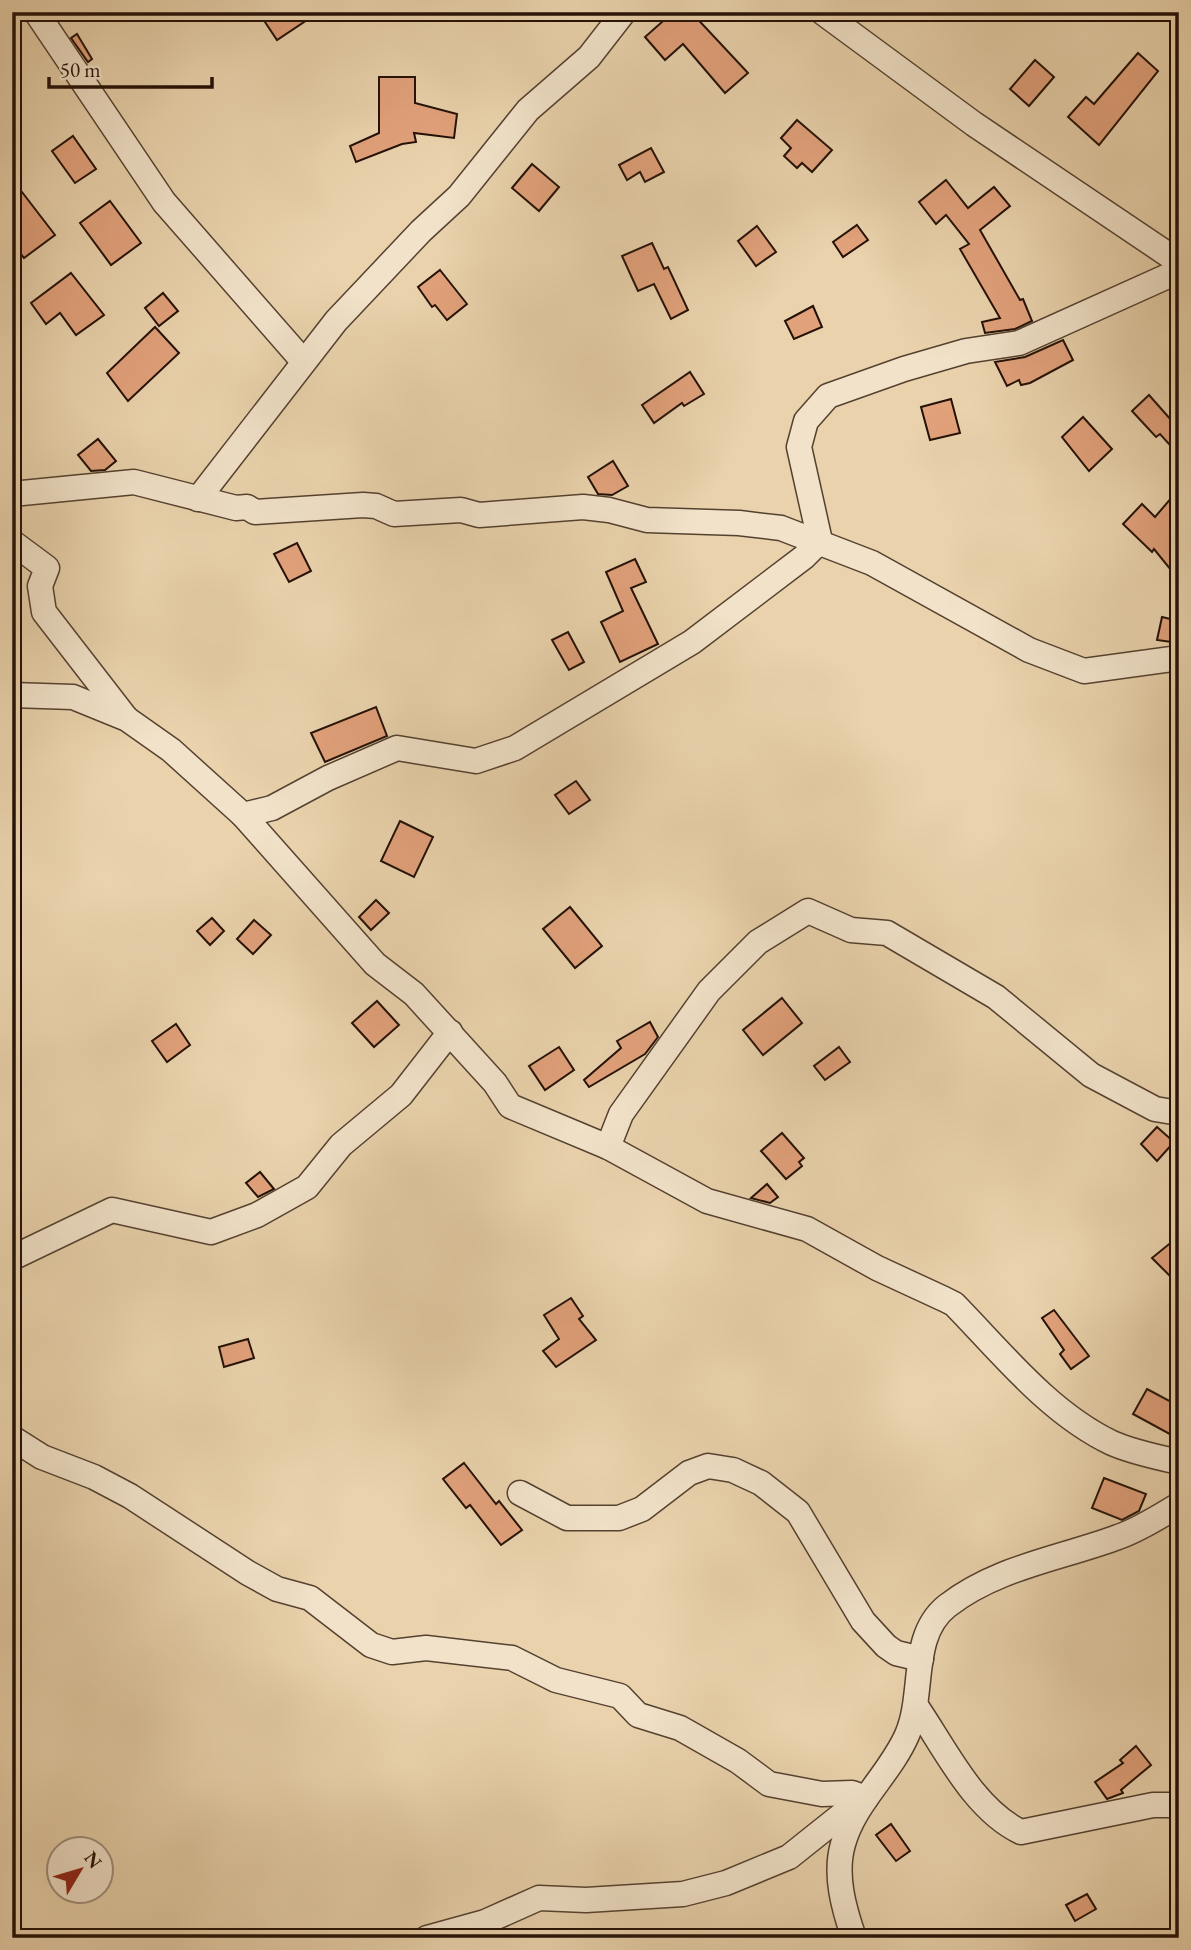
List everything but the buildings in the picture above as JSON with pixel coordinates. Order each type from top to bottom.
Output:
[{"type":"street","points":[[36,12],[164,202],[303,361]]},
{"type":"street","points":[[198,499],[303,361],[421,231],[459,196],[528,110],[589,57],[624,12]]},
{"type":"street","points":[[822,12],[974,124],[1179,262]]},
{"type":"street","points":[[820,541],[799,447],[806,421],[828,397],[904,369],[966,351],[1018,343],[1179,271]]},
{"type":"street","points":[[12,494],[134,482],[236,509],[247,507],[255,512],[363,505],[376,506],[394,514],[447,510],[479,515],[583,507],[609,510],[647,520],[739,523],[781,528],[872,563],[1029,650],[1084,671],[1179,658]]},
{"type":"street","points":[[243,815],[272,808],[328,778],[397,748],[476,761],[515,748],[692,642],[820,541]]},
{"type":"street","points":[[12,542],[47,568],[40,586],[44,612],[127,719]]},
{"type":"street","points":[[12,695],[73,697],[127,719],[171,750],[243,815],[375,964],[414,994],[495,1083],[510,1106],[608,1147],[707,1201],[807,1229],[877,1268],[954,1304],[1040,1390],[1088,1430],[1113,1443],[1179,1462]]},
{"type":"street","points":[[608,1147],[621,1114],[709,991],[758,942],[808,911],[852,930],[887,933],[996,997],[1091,1075],[1155,1110],[1179,1112]]},
{"type":"street","points":[[12,1258],[112,1210],[211,1232],[257,1215],[307,1186],[341,1145],[401,1095],[450,1032]]},
{"type":"street","points":[[12,1438],[42,1457],[94,1477],[130,1496],[225,1560],[277,1589],[310,1598],[371,1645],[392,1652],[426,1648],[512,1658],[556,1680],[620,1696],[638,1715],[680,1728],[729,1755],[769,1784],[822,1794],[852,1793],[866,1799]]},
{"type":"street","points":[[520,1493],[567,1518],[619,1518],[642,1509],[689,1473],[708,1466],[733,1470],[761,1483],[798,1512],[863,1621],[896,1653],[922,1659]]},
{"type":"street","points":[[854,1938],[840,1885],[842,1846],[866,1799],[882,1779],[907,1734],[916,1706],[926,1631],[933,1619],[989,1578],[1120,1537],[1179,1505]]},
{"type":"street","points":[[916,1706],[985,1805],[1000,1820],[1021,1832],[1153,1805],[1179,1805]]},
{"type":"street","points":[[427,1938],[485,1922],[539,1898],[586,1900],[638,1894],[683,1894],[726,1883],[789,1857],[856,1803],[866,1799]]}]
